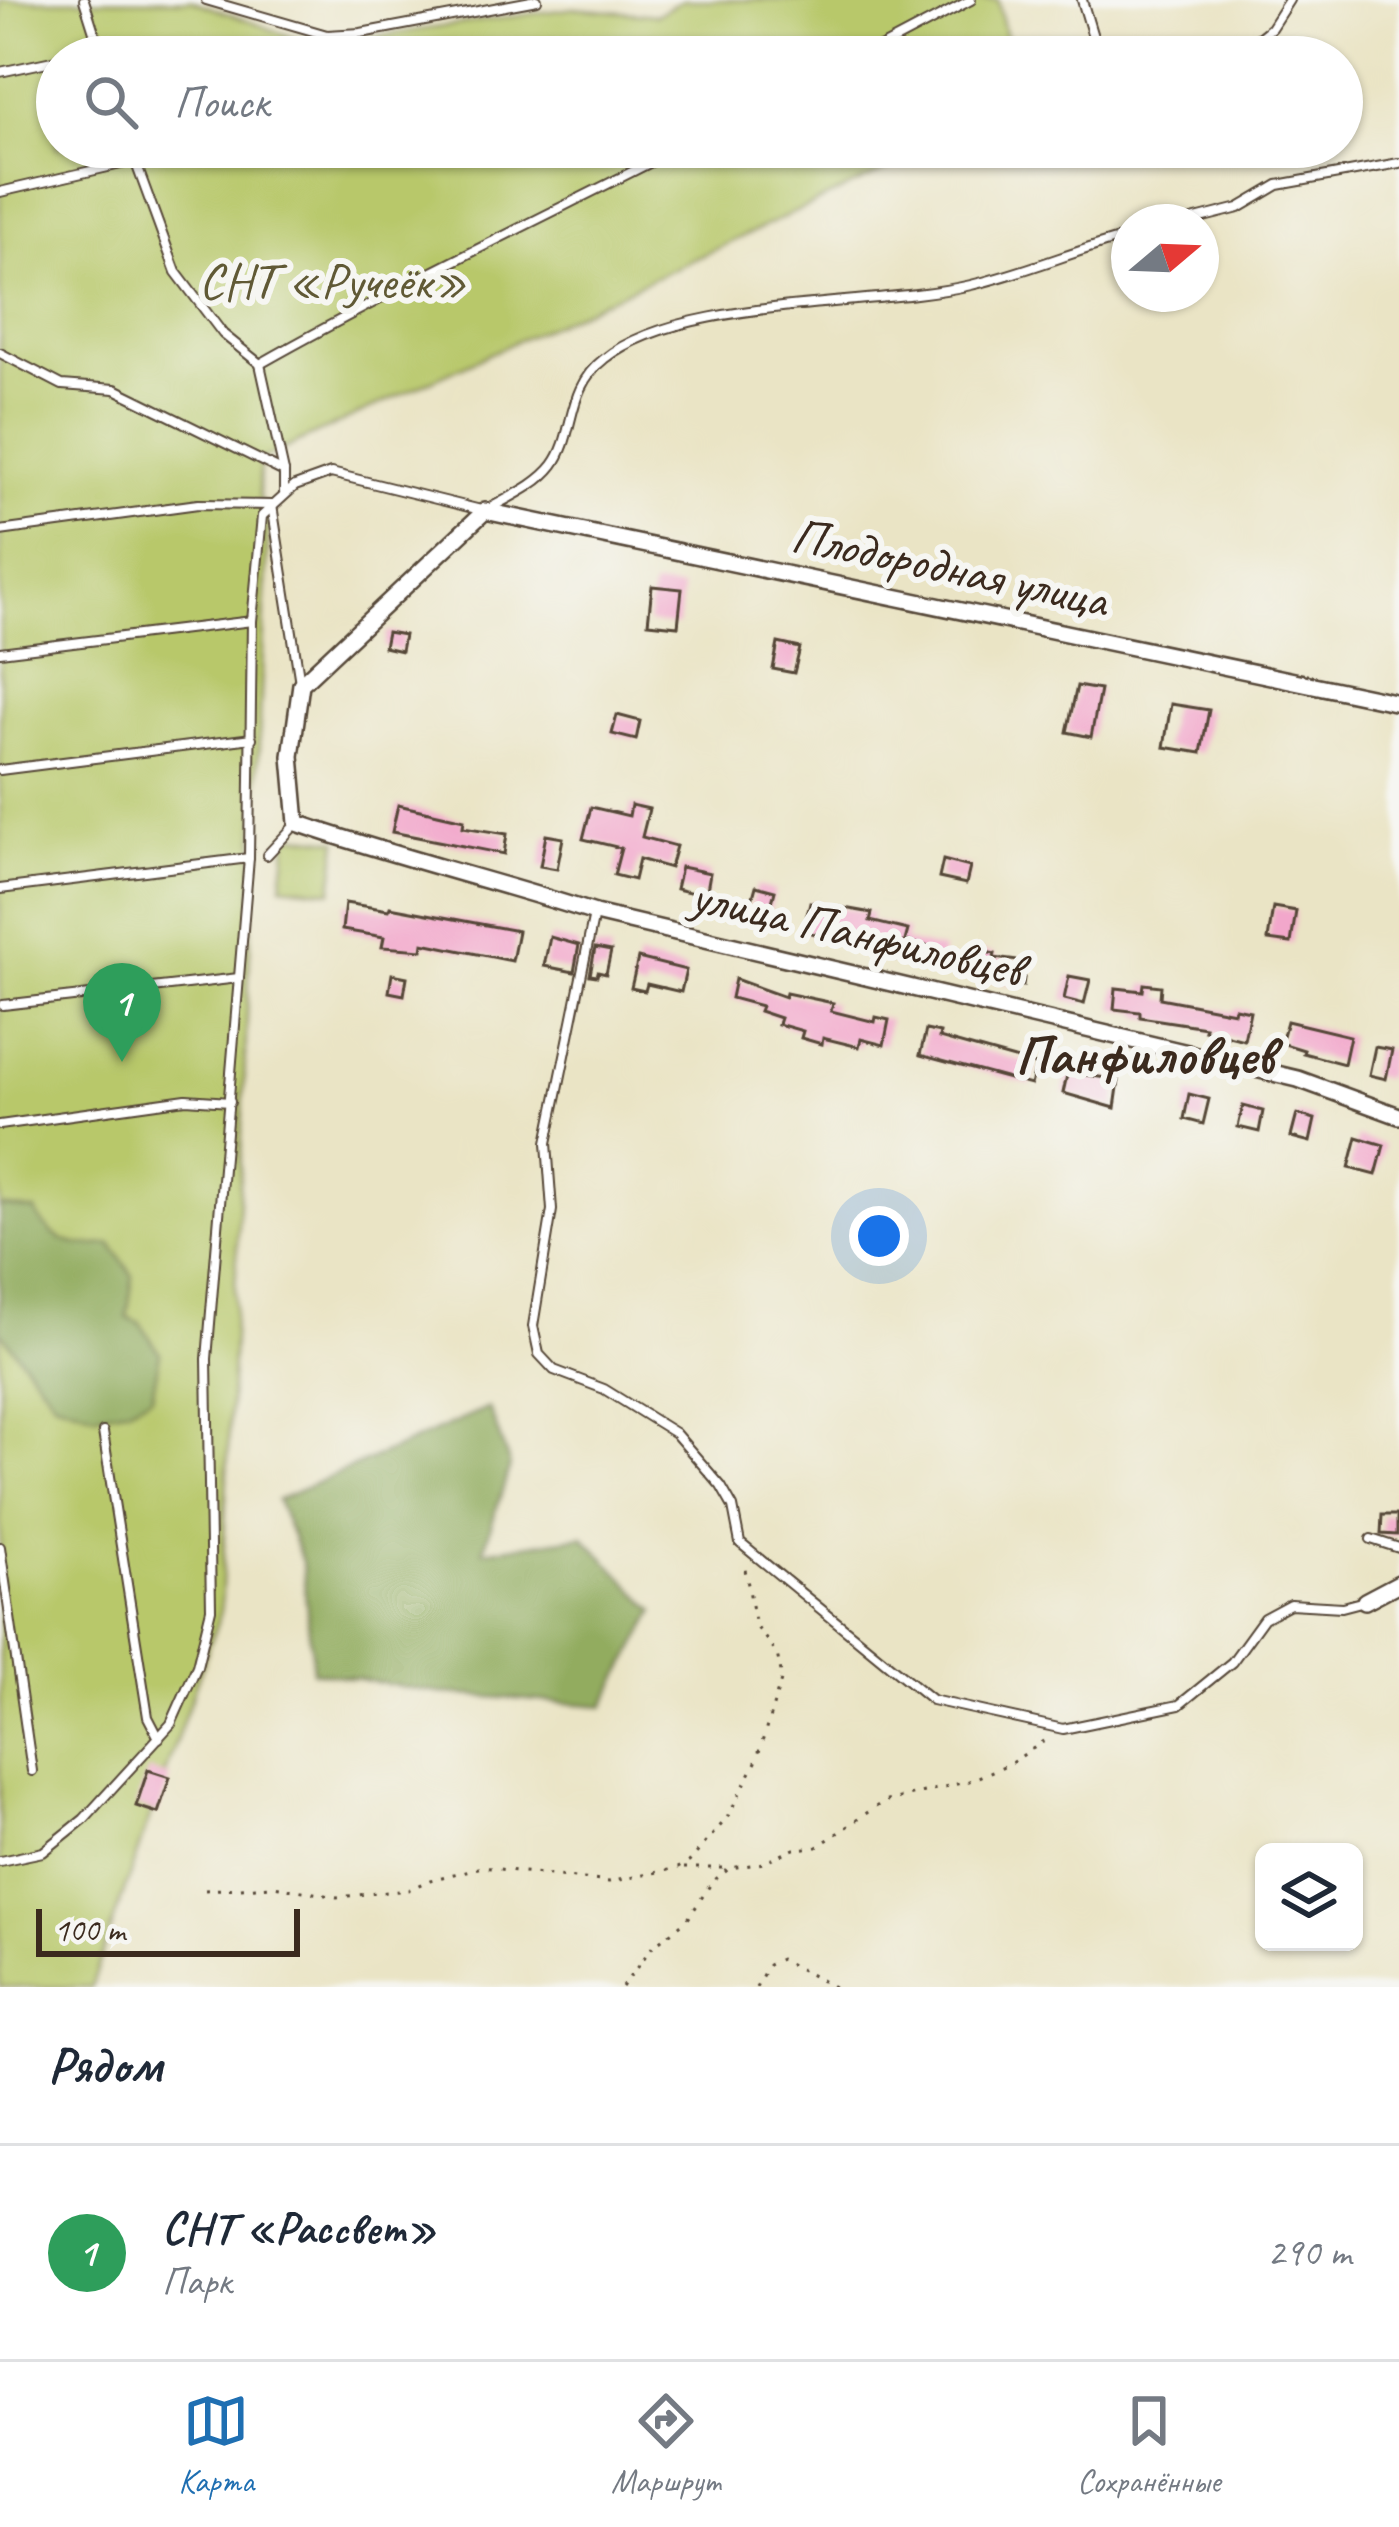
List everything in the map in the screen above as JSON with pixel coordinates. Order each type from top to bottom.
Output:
[{"type":"street","points":[[297,823],[291,756],[301,684],[485,511]]},
{"type":"street","name":"Плодородная улица","points":[[485,511],[1399,703]]},
{"type":"street","name":"улица Панфиловцев","points":[[297,823],[391,856],[493,880],[595,913],[1298,1079],[1399,1116]]},
{"type":"street","points":[[1365,1601],[1399,1583]]},
{"type":"lane","points":[[84,0],[95,36]]},
{"type":"lane","points":[[206,0],[327,35],[361,33],[537,0]]},
{"type":"lane","points":[[903,36],[971,0]]},
{"type":"lane","points":[[1082,0],[1093,36]]},
{"type":"lane","points":[[1261,36],[1289,0]]},
{"type":"lane","points":[[0,73],[36,65]]},
{"type":"lane","points":[[1219,213],[1239,208],[1278,185],[1399,163]]},
{"type":"lane","points":[[0,192],[104,168]]},
{"type":"lane","points":[[137,168],[176,272],[223,334],[260,364],[284,472],[284,494]]},
{"type":"lane","points":[[260,364],[426,272],[640,168]]},
{"type":"lane","points":[[0,1861],[43,1852],[84,1820],[171,1724],[197,1666],[211,1609],[207,1359],[249,858],[252,621],[262,516],[295,485],[331,473],[485,511],[532,484],[555,463],[576,393],[602,359],[655,329],[970,285],[1111,242]]},
{"type":"lane","points":[[0,353],[62,385],[115,389],[284,472]]},
{"type":"lane","points":[[0,531],[198,504],[272,505]]},
{"type":"lane","points":[[272,505],[301,684]]},
{"type":"lane","points":[[0,652],[252,621]]},
{"type":"lane","points":[[0,770],[252,738]]},
{"type":"lane","points":[[267,855],[297,823]]},
{"type":"lane","points":[[0,889],[249,858]]},
{"type":"lane","points":[[595,913],[547,1143],[552,1210],[533,1326],[538,1354],[554,1370],[604,1389],[675,1432],[721,1486],[733,1507],[740,1543],[932,1700],[1063,1729],[1179,1705],[1232,1662],[1264,1618],[1290,1604],[1342,1607],[1365,1601]]},
{"type":"lane","points":[[3,1005],[239,978]]},
{"type":"lane","points":[[0,1125],[186,1099],[230,1102]]},
{"type":"lane","points":[[103,1432],[148,1717],[159,1738]]},
{"type":"lane","points":[[1371,1539],[1399,1548]]},
{"type":"lane","points":[[0,1546],[32,1771]]},
{"type":"path","points":[[678,1868],[727,1818],[765,1740],[782,1677],[777,1654],[756,1625],[740,1543]]},
{"type":"path","points":[[205,1890],[274,1886],[337,1897],[408,1890],[482,1867],[609,1882],[678,1868],[764,1863],[794,1849],[817,1847],[883,1802],[969,1781],[1011,1762],[1063,1729]]},
{"type":"path","points":[[622,1987],[652,1946],[688,1919],[712,1882],[730,1868]]},
{"type":"path","points":[[756,1987],[768,1965],[780,1959],[834,1987]]},
{"type":"green space","name":"СНТ «Ручеёк»","points":[[0,0],[191,0],[289,36],[36,36],[36,168],[891,168],[260,460],[259,497],[269,513],[221,1611],[91,1987],[0,1987]]},
{"type":"green space","points":[[683,0],[998,0],[1006,36],[377,36],[574,8],[656,15]]},
{"type":"green space","points":[[288,835],[338,840],[332,891],[282,885]]},
{"type":"green space","points":[[0,1206],[35,1211],[49,1231],[66,1241],[111,1244],[133,1276],[127,1317],[140,1323],[160,1353],[152,1396],[128,1408],[95,1414],[54,1401],[0,1331]]},
{"type":"green space","points":[[489,1408],[510,1466],[483,1551],[583,1536],[655,1611],[604,1706],[439,1693],[313,1671],[302,1561],[277,1500]]},
{"type":"building","points":[[652,586],[682,589],[678,626],[648,623]]},
{"type":"building","points":[[387,632],[404,635],[401,651],[384,647]]},
{"type":"building","points":[[778,643],[800,648],[794,673],[773,669]]},
{"type":"building","points":[[1077,686],[1100,690],[1091,737],[1067,732]]},
{"type":"building","points":[[1171,704],[1209,710],[1201,753],[1164,747]]},
{"type":"building","points":[[617,715],[640,721],[636,740],[612,734]]},
{"type":"building","points":[[398,805],[464,820],[463,827],[507,834],[504,854],[392,832]]},
{"type":"building","points":[[631,805],[649,809],[642,837],[676,846],[670,868],[639,859],[634,880],[614,875],[621,848],[583,839],[591,807],[629,816]]},
{"type":"building","points":[[546,835],[563,838],[557,869],[540,866]]},
{"type":"building","points":[[943,860],[970,867],[966,884],[939,878]]},
{"type":"building","points":[[681,867],[710,873],[706,896],[676,889]]},
{"type":"building","points":[[756,886],[775,891],[767,921],[748,915]]},
{"type":"building","points":[[810,902],[872,913],[870,921],[908,930],[905,941],[943,950],[939,970],[879,956],[882,943],[825,929],[823,936],[803,931]]},
{"type":"building","points":[[345,903],[518,931],[512,961],[423,943],[422,950],[382,947],[384,937],[342,930]]},
{"type":"building","points":[[1273,907],[1296,911],[1291,943],[1268,940]]},
{"type":"building","points":[[550,937],[579,945],[574,972],[544,966]]},
{"type":"building","points":[[595,948],[611,951],[606,974],[590,975]]},
{"type":"building","points":[[980,951],[1026,962],[1023,986],[976,977]]},
{"type":"building","points":[[638,958],[686,970],[681,992],[647,984],[645,991],[631,988]]},
{"type":"building","points":[[392,974],[407,977],[404,995],[389,992]]},
{"type":"building","points":[[1069,976],[1090,980],[1084,1004],[1064,999]]},
{"type":"building","points":[[735,979],[785,997],[786,993],[833,1003],[831,1011],[875,1022],[876,1017],[889,1020],[884,1045],[861,1039],[859,1047],[823,1038],[822,1044],[801,1038],[803,1031],[778,1024],[780,1018],[759,1011],[761,1006],[731,998]]},
{"type":"building","points":[[1144,984],[1161,986],[1160,998],[1250,1011],[1244,1040],[1114,1009],[1116,988],[1143,991]]},
{"type":"building","points":[[1287,1021],[1350,1036],[1344,1064],[1281,1043]]},
{"type":"building","points":[[926,1030],[940,1033],[939,1038],[1036,1065],[1031,1085],[920,1055]]},
{"type":"building","points":[[1375,1047],[1392,1050],[1386,1079],[1369,1075]]},
{"type":"building","points":[[1069,1066],[1087,1070],[1086,1075],[1119,1080],[1115,1108],[1063,1093]]},
{"type":"building","points":[[1189,1094],[1209,1099],[1203,1124],[1184,1119]]},
{"type":"building","points":[[1243,1106],[1263,1111],[1259,1132],[1238,1127]]},
{"type":"building","points":[[1297,1114],[1315,1119],[1310,1142],[1291,1137]]},
{"type":"building","points":[[1357,1137],[1384,1145],[1376,1175],[1349,1168]]},
{"type":"building","points":[[1382,1515],[1397,1515],[1397,1535],[1381,1534]]},
{"type":"building","points":[[148,1770],[170,1777],[158,1813],[136,1806]]},
{"type":"place","name":"СНТ «Рассвет»","points":[[122,1062]]},
{"type":"district","name":"Панфиловцев","points":[[1145,1054]]}]
